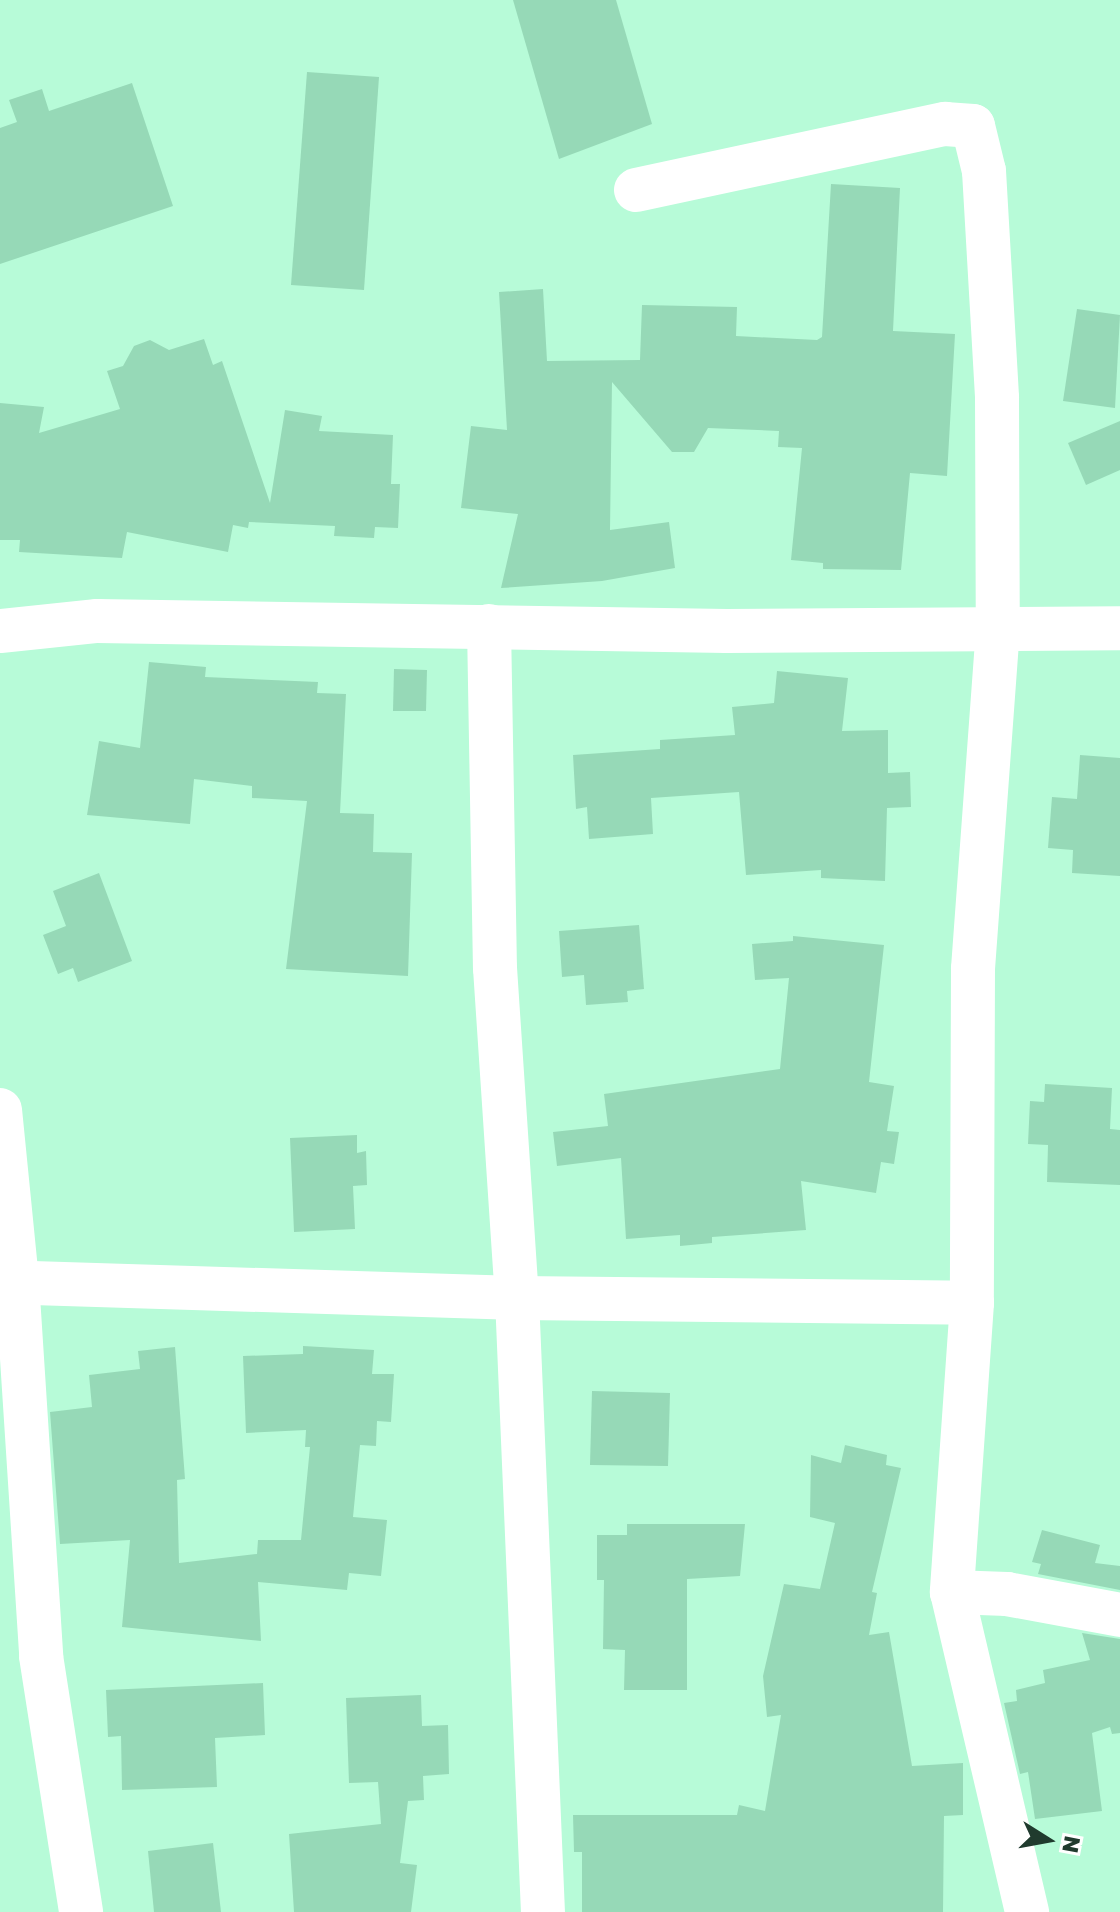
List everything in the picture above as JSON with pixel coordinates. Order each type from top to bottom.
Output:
[{"type":"street","points":[[636,190],[945,124],[973,126],[984,171],[997,398],[998,628],[973,969],[972,1303],[952,1592],[1027,1912]]},
{"type":"street","points":[[0,631],[97,621],[1120,628]]},
{"type":"street","points":[[489,626],[495,968],[517,1298],[543,1912]]},
{"type":"street","points":[[0,1110],[9,1282],[41,1656],[81,1912]]},
{"type":"street","points":[[9,1282],[517,1298],[972,1303]]},
{"type":"street","points":[[952,1592],[1007,1594],[1120,1615]]},
{"type":"building","points":[[513,0],[616,0],[652,124],[559,159]]},
{"type":"building","points":[[307,72],[379,77],[364,290],[291,285]]},
{"type":"building","points":[[132,83],[173,206],[0,264],[0,128],[17,122],[9,100],[42,89],[49,111]]},
{"type":"building","points":[[831,184],[900,188],[893,331],[955,334],[947,476],[910,473],[901,570],[823,569],[823,563],[791,560],[802,448],[778,447],[779,431],[708,428],[694,452],[672,452],[612,382],[610,530],[669,522],[675,568],[602,581],[501,588],[518,514],[461,508],[471,426],[507,430],[499,292],[543,289],[547,361],[640,360],[642,305],[737,307],[736,336],[817,340],[822,337]]},
{"type":"building","points":[[1077,309],[1120,315],[1115,408],[1063,401]]},
{"type":"building","points":[[204,339],[213,365],[222,361],[270,503],[285,410],[322,416],[319,431],[393,435],[391,484],[400,484],[398,528],[375,527],[374,538],[334,536],[335,526],[249,522],[248,528],[233,525],[228,552],[127,532],[122,558],[19,552],[20,540],[0,540],[0,403],[44,407],[39,433],[120,409],[107,371],[123,366],[134,346],[150,340],[169,350]]},
{"type":"building","points":[[1120,421],[1120,470],[1086,485],[1068,443]]},
{"type":"building","points":[[149,662],[206,667],[205,677],[318,682],[317,693],[346,694],[340,813],[374,814],[373,852],[412,853],[408,976],[286,969],[307,801],[252,798],[252,786],[194,779],[190,824],[87,815],[99,741],[140,748]]},
{"type":"building","points":[[394,669],[427,670],[426,711],[393,711]]},
{"type":"building","points":[[777,671],[848,678],[842,731],[888,730],[888,773],[910,772],[911,807],[887,808],[885,881],[821,878],[821,870],[746,875],[739,792],[651,798],[653,834],[589,839],[587,807],[576,809],[573,755],[660,749],[660,740],[735,735],[732,707],[774,703]]},
{"type":"building","points":[[1080,755],[1120,758],[1120,876],[1072,873],[1073,850],[1048,848],[1052,797],[1077,799]]},
{"type":"building","points":[[99,873],[132,961],[78,982],[73,968],[58,974],[43,935],[66,926],[53,891]]},
{"type":"building","points":[[639,925],[644,989],[627,991],[628,1002],[586,1005],[584,975],[562,977],[559,931]]},
{"type":"building","points":[[793,936],[884,945],[869,1082],[894,1086],[887,1131],[899,1132],[894,1164],[881,1162],[876,1193],[801,1181],[806,1230],[712,1237],[712,1243],[680,1246],[680,1235],[626,1239],[621,1158],[557,1166],[553,1132],[608,1126],[604,1094],[780,1069],[789,978],[755,980],[752,944],[793,941]]},
{"type":"building","points":[[1045,1084],[1112,1088],[1110,1129],[1120,1130],[1120,1185],[1047,1182],[1048,1145],[1028,1144],[1030,1101],[1044,1102]]},
{"type":"building","points":[[357,1135],[357,1153],[366,1151],[367,1185],[353,1186],[355,1229],[294,1232],[290,1138]]},
{"type":"building","points":[[303,1346],[374,1350],[372,1374],[394,1374],[391,1422],[377,1421],[376,1446],[360,1445],[353,1517],[387,1520],[381,1576],[349,1573],[347,1590],[258,1582],[261,1641],[122,1627],[130,1540],[60,1544],[50,1412],[92,1407],[89,1375],[140,1369],[138,1351],[175,1347],[185,1479],[177,1480],[179,1563],[257,1554],[258,1540],[301,1540],[310,1447],[305,1447],[306,1430],[246,1433],[243,1356],[303,1354]]},
{"type":"building","points":[[592,1391],[670,1393],[668,1466],[590,1465]]},
{"type":"building","points":[[845,1445],[887,1455],[886,1465],[901,1468],[872,1592],[877,1593],[869,1635],[889,1632],[912,1766],[963,1763],[963,1815],[944,1816],[943,1912],[582,1912],[582,1852],[574,1852],[573,1815],[737,1815],[739,1805],[765,1811],[781,1715],[767,1717],[763,1676],[784,1584],[820,1589],[835,1523],[810,1517],[811,1455],[841,1463]]},
{"type":"building","points":[[627,1524],[745,1524],[740,1576],[687,1579],[687,1690],[624,1690],[625,1650],[603,1649],[604,1580],[597,1580],[597,1535],[627,1535]]},
{"type":"building","points":[[1042,1530],[1100,1545],[1095,1563],[1120,1566],[1120,1590],[1038,1574],[1041,1564],[1032,1562]]},
{"type":"building","points":[[1082,1633],[1120,1639],[1120,1733],[1112,1734],[1110,1727],[1092,1733],[1102,1811],[1035,1819],[1028,1772],[1020,1774],[1004,1703],[1017,1701],[1016,1690],[1045,1683],[1043,1670],[1090,1660]]},
{"type":"building","points":[[263,1683],[265,1735],[215,1738],[217,1787],[122,1790],[121,1736],[108,1737],[106,1690]]},
{"type":"building","points":[[421,1695],[422,1726],[448,1725],[449,1774],[423,1776],[424,1800],[408,1801],[400,1863],[417,1865],[411,1912],[294,1912],[289,1834],[381,1824],[378,1782],[349,1783],[346,1698]]},
{"type":"building","points":[[213,1843],[221,1912],[154,1912],[148,1851]]}]
